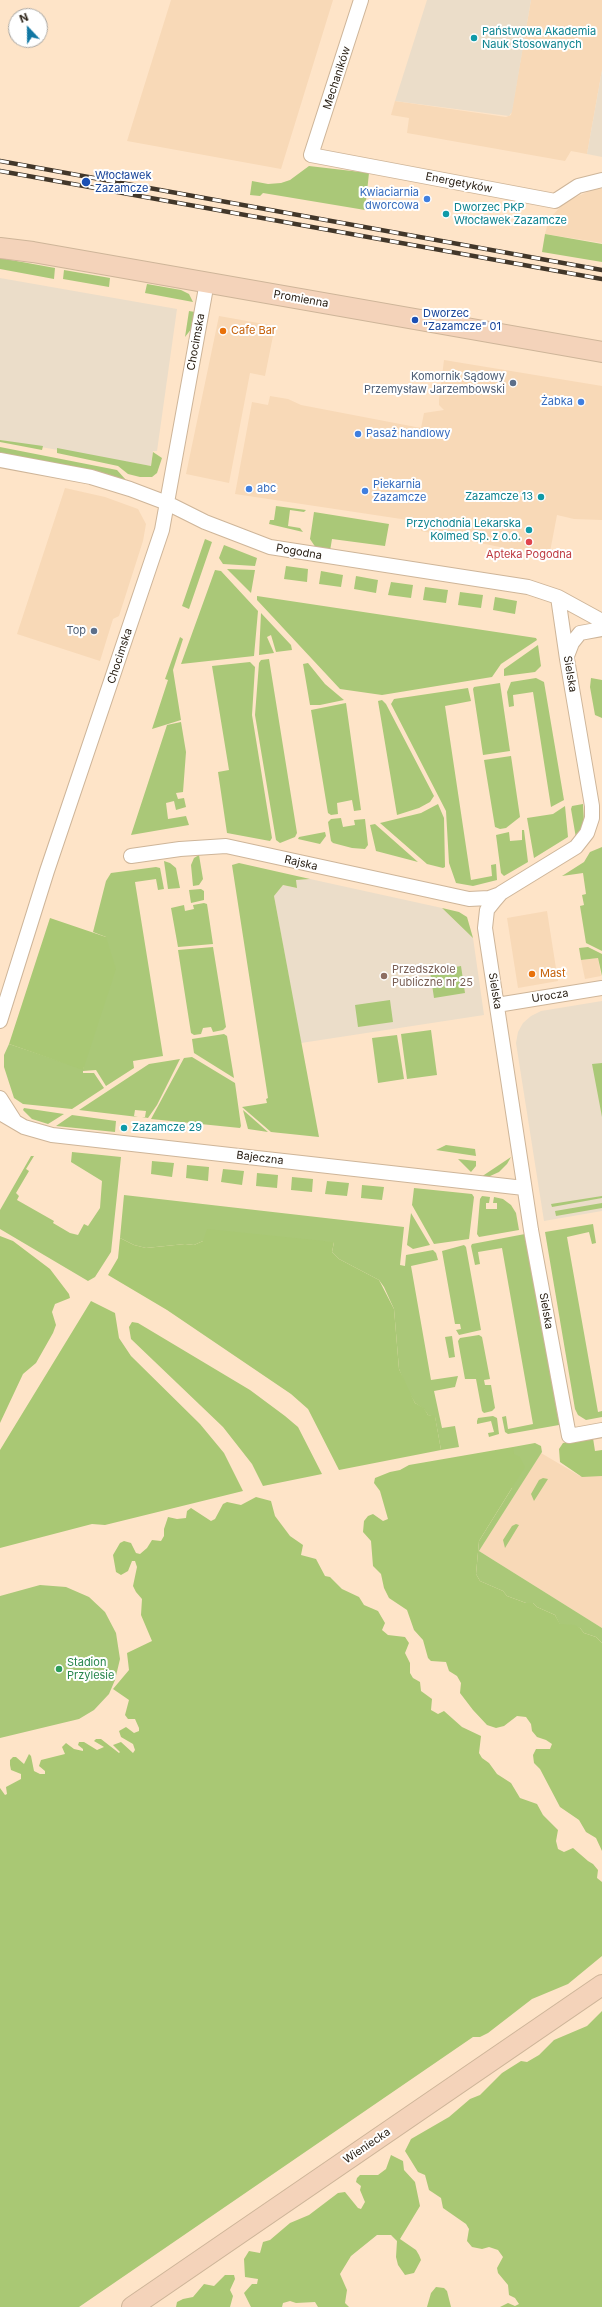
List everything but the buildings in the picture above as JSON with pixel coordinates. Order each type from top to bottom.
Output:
[{"type":"street","name":"Mechaników","points":[[312,155],[361,0]]},
{"type":"street","name":"Energetyków","points":[[312,155],[555,201],[578,186],[602,180]]},
{"type":"street","name":"Promienna","points":[[0,248],[207,282],[602,352]]},
{"type":"street","name":"Chocimska","points":[[0,1021],[47,871],[162,530],[207,282]]},
{"type":"street","name":"Pogodna","points":[[0,460],[91,477],[167,503],[205,522],[263,545],[280,550],[528,587],[558,597],[602,621]]},
{"type":"street","name":"Sielska","points":[[558,597],[592,806],[590,827],[584,839],[576,847],[501,893],[487,910],[485,928],[498,1005],[524,1188],[569,1436],[602,1430]]},
{"type":"street","points":[[567,659],[572,643],[580,633],[602,629]]},
{"type":"street","name":"Rajska","points":[[132,856],[180,849],[226,846],[470,899],[489,898],[501,893]]},
{"type":"street","points":[[470,899],[480,911],[485,928]]},
{"type":"street","name":"Urocza","points":[[498,1005],[602,988]]},
{"type":"street","points":[[0,1098],[16,1123]]},
{"type":"street","name":"Bajeczna","points":[[0,1113],[16,1123],[34,1131],[52,1136],[524,1188]]},
{"type":"street","name":"Wieniecka","points":[[132,2307],[602,1985]]},
{"type":"shaded area","points":[[171,0],[333,0],[281,169],[127,141]]},
{"type":"shaded area","points":[[427,0],[531,0],[512,112],[509,116],[395,101]]},
{"type":"shaded area","points":[[531,0],[602,0],[602,70],[587,154],[571,151],[565,161],[407,133],[409,118],[391,115],[395,101],[506,117],[511,115]]},
{"type":"shaded area","points":[[602,70],[602,157],[587,154]]},
{"type":"shaded area","points":[[596,188],[602,189],[602,243],[545,234],[549,219],[565,202]]},
{"type":"shaded area","points":[[0,278],[177,309],[157,451],[153,451],[151,466],[0,440]]},
{"type":"shaded area","points":[[219,316],[275,326],[265,376],[250,373],[229,483],[186,474]]},
{"type":"shaded area","points":[[444,360],[602,386],[602,520],[574,519],[557,515],[549,557],[421,531],[421,529],[407,526],[408,520],[235,494],[252,402],[268,405],[270,396],[288,399],[301,405],[421,428],[424,413],[444,410],[439,405],[439,400]]},
{"type":"shaded area","points":[[65,488],[105,497],[138,509],[146,524],[143,541],[119,616],[113,619],[100,661],[17,634]]},
{"type":"shaded area","name":"Przedszkole Publiczne nr 25","points":[[310,879],[442,908],[473,938],[484,1015],[301,1043],[274,896],[283,885],[297,888],[296,880]]},
{"type":"shaded area","points":[[547,911],[558,981],[518,988],[507,918]]},
{"type":"shaded area","points":[[598,958],[601,976],[585,979],[581,960]]},
{"type":"shaded area","points":[[602,1001],[602,1211],[544,1221],[516,1043],[518,1032],[523,1023],[531,1016],[541,1011]]},
{"type":"shaded area","points":[[541,1453],[580,1476],[602,1476],[602,1628],[479,1551]]},
{"type":"green space","points":[[309,166],[369,173],[365,210],[263,193],[260,196],[250,195],[252,181],[268,184],[281,183],[290,180]]},
{"type":"green space","points":[[545,234],[602,244],[602,262],[542,252]]},
{"type":"green space","points":[[0,258],[55,268],[54,279],[0,269]]},
{"type":"green space","points":[[64,270],[110,278],[109,287],[63,279]]},
{"type":"green space","points":[[147,284],[181,290],[189,294],[193,302],[145,293]]},
{"type":"green space","points":[[189,311],[195,312],[192,328],[185,337]]},
{"type":"green space","points":[[0,440],[43,446],[42,450],[0,442]]},
{"type":"green space","points":[[0,447],[117,470],[126,480],[72,467],[0,453]]},
{"type":"green space","points":[[57,448],[151,466],[153,452],[162,458],[157,473],[152,477],[140,477],[128,474],[118,466],[57,453]]},
{"type":"green space","points":[[276,506],[306,510],[304,512],[290,510],[288,526],[300,528],[303,532],[269,524],[270,520],[274,520]]},
{"type":"green space","points":[[314,512],[389,524],[385,546],[332,539],[330,551],[316,548],[310,539]]},
{"type":"green space","points":[[205,539],[212,542],[189,609],[182,606]]},
{"type":"green space","points":[[224,545],[257,558],[255,566],[223,564],[219,558]]},
{"type":"green space","points":[[286,566],[308,569],[307,582],[284,579]]},
{"type":"green space","points":[[227,569],[255,570],[251,593]]},
{"type":"green space","points":[[215,570],[221,571],[258,611],[254,656],[181,664]]},
{"type":"green space","points":[[321,571],[343,575],[341,587],[319,584]]},
{"type":"green space","points":[[356,576],[378,580],[376,593],[354,589]]},
{"type":"green space","points":[[391,582],[413,585],[411,598],[388,595]]},
{"type":"green space","points":[[425,587],[448,590],[446,603],[423,600]]},
{"type":"green space","points":[[460,592],[483,595],[481,608],[458,605]]},
{"type":"green space","points":[[257,596],[536,638],[537,640],[501,664],[492,677],[382,695],[340,689],[257,600]]},
{"type":"green space","points":[[495,597],[517,601],[515,614],[493,610]]},
{"type":"green space","points":[[261,613],[291,645],[292,650],[276,652],[271,635],[267,637],[274,653],[259,655]]},
{"type":"green space","points":[[180,637],[183,639],[173,670],[181,720],[152,729],[168,680],[165,679]]},
{"type":"green space","points":[[538,645],[541,666],[535,672],[504,676],[504,669]]},
{"type":"green space","points":[[269,659],[297,833],[295,837],[280,843],[276,840],[255,715],[259,663],[261,660]]},
{"type":"green space","points":[[250,662],[255,667],[252,715],[272,838],[270,841],[227,833],[218,772],[229,770],[212,666]]},
{"type":"green space","points":[[308,663],[325,684],[344,700],[320,705],[310,705],[303,664]]},
{"type":"green space","points":[[536,678],[544,682],[564,800],[551,807],[533,692],[513,695],[514,706],[509,707],[507,692],[511,682]]},
{"type":"green space","points":[[591,678],[602,680],[602,718],[595,715],[590,687]]},
{"type":"green space","points":[[500,683],[510,751],[483,755],[473,689],[474,687]]},
{"type":"green space","points":[[468,688],[471,701],[445,706],[471,880],[492,876],[491,865],[496,864],[497,880],[473,886],[456,883],[449,863],[446,811],[391,704],[394,699]]},
{"type":"green space","points":[[382,700],[386,704],[434,796],[430,802],[419,808],[397,815],[378,701]]},
{"type":"green space","points":[[346,703],[361,810],[354,811],[352,800],[337,803],[338,814],[331,815],[328,813],[311,710]]},
{"type":"green space","points":[[181,722],[186,752],[183,792],[176,793],[178,799],[184,798],[186,807],[176,810],[174,801],[166,803],[168,819],[186,816],[189,825],[131,835],[167,725]]},
{"type":"green space","points":[[511,756],[520,817],[506,828],[500,829],[495,827],[484,760]]},
{"type":"green space","points":[[438,804],[444,818],[445,867],[443,868],[427,864],[380,823],[421,813]]},
{"type":"green space","points":[[583,804],[584,822],[576,838],[571,809],[572,806]]},
{"type":"green space","points":[[565,806],[568,837],[534,858],[527,818],[553,814]]},
{"type":"green space","points":[[341,818],[343,827],[355,825],[354,820],[365,819],[368,845],[365,849],[352,848],[333,843],[331,841],[328,822],[331,819]]},
{"type":"green space","points":[[375,824],[418,862],[376,851],[370,825]]},
{"type":"green space","points":[[522,830],[524,830],[528,862],[504,876],[501,873],[496,835],[509,832],[510,841],[522,840]]},
{"type":"green space","points":[[325,832],[326,836],[320,844],[298,839],[299,837]]},
{"type":"green space","points":[[602,847],[602,951],[586,943],[580,906],[584,905],[582,895],[586,894],[583,873],[562,876],[584,862],[590,852]]},
{"type":"green space","points":[[199,855],[203,879],[199,885],[193,886],[191,865],[194,858]]},
{"type":"green space","points":[[164,861],[170,863],[176,868],[180,888],[168,889]]},
{"type":"green space","points":[[239,863],[310,879],[296,880],[297,888],[283,885],[274,896],[319,1137],[271,1132],[242,1107],[267,1103],[266,1099],[268,1098],[232,865]]},
{"type":"green space","points":[[156,867],[160,868],[164,889],[158,890],[156,879],[135,882],[163,1056],[133,1061],[134,1068],[106,1086],[96,1070],[83,1071],[83,1073],[94,1073],[104,1088],[72,1109],[23,1104],[14,1098],[4,1067],[4,1055],[9,1044],[83,1069],[106,937],[93,932],[106,881],[111,873]]},
{"type":"green space","points":[[201,889],[204,891],[204,900],[191,903],[189,890]]},
{"type":"green space","points":[[204,903],[207,904],[213,944],[178,947],[171,908],[184,905],[185,911],[194,909],[193,905]]},
{"type":"green space","points":[[442,908],[459,912],[467,917],[473,938]]},
{"type":"green space","points":[[50,918],[106,937],[116,969],[83,1070],[9,1044]]},
{"type":"green space","points":[[213,947],[226,1027],[223,1030],[213,1032],[211,1027],[203,1028],[201,1034],[194,1035],[191,1033],[178,950]]},
{"type":"green space","points":[[588,947],[602,954],[602,976],[598,958],[581,960],[579,948]]},
{"type":"green space","points":[[461,966],[465,993],[434,998],[430,971]]},
{"type":"green space","points":[[390,1000],[393,1022],[358,1027],[355,1005]]},
{"type":"green space","points":[[431,1030],[437,1075],[407,1079],[401,1034]]},
{"type":"green space","points":[[224,1034],[227,1036],[234,1078],[194,1053],[192,1039]]},
{"type":"green space","points":[[397,1035],[404,1079],[378,1083],[372,1038]]},
{"type":"green space","points":[[192,1057],[235,1083],[241,1126],[240,1128],[151,1119],[184,1058]]},
{"type":"green space","points":[[180,1059],[157,1105],[148,1118],[142,1117],[145,1117],[146,1111],[135,1110],[134,1116],[138,1117],[79,1110],[149,1064]]},
{"type":"green space","points":[[602,1063],[602,1117],[592,1064]]},
{"type":"green space","points":[[24,1108],[64,1114],[48,1124],[32,1119],[23,1110]]},
{"type":"green space","points":[[243,1110],[268,1132],[248,1129]]},
{"type":"green space","points":[[72,1115],[116,1121],[115,1132],[56,1126]]},
{"type":"green space","points":[[446,1145],[475,1149],[476,1156],[436,1150]]},
{"type":"green space","points":[[72,1152],[121,1157],[111,1252],[95,1277],[88,1281],[0,1229],[0,1210],[31,1156],[34,1156],[26,1169],[29,1171],[16,1193],[19,1196],[17,1200],[54,1221],[53,1223],[70,1233],[78,1235],[84,1224],[88,1226],[100,1208],[102,1181],[71,1162]]},
{"type":"green space","points":[[511,1157],[507,1164],[499,1172],[488,1177],[481,1177]]},
{"type":"green space","points":[[458,1159],[476,1161],[476,1166],[471,1172]]},
{"type":"green space","points":[[152,1161],[174,1163],[172,1177],[151,1174]]},
{"type":"green space","points":[[187,1165],[209,1167],[208,1181],[186,1178]]},
{"type":"green space","points":[[223,1169],[244,1171],[242,1185],[221,1182]]},
{"type":"green space","points":[[257,1173],[278,1175],[277,1188],[256,1186]]},
{"type":"green space","points":[[292,1177],[313,1179],[312,1192],[291,1190]]},
{"type":"green space","points":[[327,1181],[349,1183],[347,1196],[325,1194]]},
{"type":"green space","points":[[362,1185],[384,1187],[382,1200],[361,1198]]},
{"type":"green space","points":[[414,1188],[472,1194],[474,1197],[469,1239],[434,1244],[412,1205]]},
{"type":"green space","points":[[124,1195],[404,1227],[400,1265],[405,1266],[406,1255],[433,1250],[436,1253],[438,1260],[411,1266],[431,1380],[458,1376],[455,1387],[434,1391],[442,1428],[455,1426],[459,1447],[441,1450],[435,1417],[428,1415],[424,1409],[415,1403],[406,1387],[399,1369],[394,1309],[384,1287],[379,1280],[339,1259],[332,1252],[334,1242],[203,1241],[194,1245],[185,1244],[146,1248],[134,1245],[120,1238]]},
{"type":"green space","points":[[482,1196],[490,1197],[489,1203],[486,1203],[486,1209],[497,1209],[497,1203],[493,1203],[494,1197],[503,1199],[511,1205],[516,1213],[519,1230],[479,1237],[477,1234],[480,1199]]},
{"type":"green space","points":[[602,1196],[602,1198],[552,1207],[551,1204]]},
{"type":"green space","points":[[602,1203],[602,1208],[556,1216],[555,1211]]},
{"type":"green space","points":[[411,1213],[430,1245],[413,1249],[407,1245]]},
{"type":"green space","points":[[593,1224],[596,1243],[592,1244],[589,1232],[567,1237],[598,1412],[602,1411],[602,1417],[586,1420],[578,1415],[575,1409],[545,1232]]},
{"type":"green space","points":[[207,1229],[334,1242],[332,1252],[339,1259],[379,1280],[394,1309],[399,1369],[415,1403],[424,1408],[428,1415],[435,1416],[441,1450],[339,1470],[308,1409],[291,1394],[167,1310],[108,1275],[118,1258],[120,1238],[134,1245],[146,1248],[185,1244],[194,1245],[203,1241]]},
{"type":"green space","points":[[525,1234],[559,1425],[508,1434],[505,1432],[502,1417],[506,1416],[508,1429],[533,1424],[502,1248],[478,1252],[480,1264],[475,1265],[471,1246],[472,1244]]},
{"type":"green space","points":[[0,1236],[13,1241],[50,1269],[69,1294],[70,1298],[55,1304],[52,1312],[56,1325],[53,1333],[36,1363],[23,1374],[0,1423]]},
{"type":"green space","points":[[464,1245],[466,1247],[481,1330],[459,1335],[456,1330],[461,1329],[460,1324],[455,1324],[442,1251]]},
{"type":"green space","points":[[91,1301],[115,1313],[119,1338],[131,1356],[200,1424],[224,1453],[243,1491],[105,1525],[92,1524],[0,1548],[0,1450]]},
{"type":"green space","points":[[132,1322],[138,1323],[250,1390],[285,1416],[298,1427],[322,1474],[263,1486],[252,1464],[223,1427],[131,1339],[129,1327]]},
{"type":"green space","points":[[479,1335],[482,1337],[490,1379],[484,1380],[485,1385],[491,1385],[495,1408],[492,1411],[484,1413],[482,1411],[476,1379],[465,1379],[458,1341],[460,1338]]},
{"type":"green space","points":[[452,1336],[455,1357],[449,1358],[445,1337]]},
{"type":"green space","points":[[493,1416],[497,1418],[499,1434],[489,1437],[488,1433],[494,1432],[491,1421],[477,1424],[477,1421],[478,1418]]},
{"type":"green space","points":[[593,1438],[595,1451],[602,1450],[602,1476],[582,1477],[560,1462],[559,1449],[563,1443]]},
{"type":"green space","points":[[535,1443],[541,1446],[542,1452],[479,1551],[602,1628],[602,1643],[596,1637],[584,1633],[580,1628],[560,1625],[555,1615],[537,1607],[533,1603],[526,1603],[507,1596],[503,1591],[480,1581],[476,1574],[479,1541],[512,1488],[513,1447]]},
{"type":"green space","points":[[513,1447],[514,1454],[520,1457],[525,1467],[479,1541],[476,1574],[480,1581],[503,1591],[507,1596],[526,1603],[533,1603],[537,1607],[555,1615],[560,1624],[575,1625],[584,1633],[596,1637],[602,1643],[602,1851],[596,1838],[586,1832],[579,1820],[560,1807],[540,1769],[534,1763],[533,1755],[536,1749],[550,1749],[552,1744],[537,1737],[532,1731],[531,1724],[526,1717],[517,1716],[504,1726],[496,1728],[487,1725],[473,1710],[460,1693],[461,1683],[457,1676],[449,1671],[446,1662],[431,1661],[428,1658],[423,1640],[414,1630],[407,1610],[389,1598],[384,1588],[381,1574],[373,1566],[371,1541],[363,1532],[364,1521],[368,1516],[373,1514],[383,1521],[388,1519],[380,1491],[374,1483],[375,1478],[400,1470],[409,1465]]},
{"type":"green space","points":[[543,1478],[548,1479],[534,1501],[531,1494],[539,1480]]},
{"type":"green space","points":[[256,1497],[271,1501],[275,1516],[290,1536],[303,1545],[301,1555],[316,1559],[325,1576],[330,1577],[342,1589],[359,1597],[364,1605],[378,1611],[385,1623],[382,1630],[388,1635],[405,1637],[409,1643],[405,1653],[410,1663],[410,1673],[413,1678],[420,1682],[421,1691],[432,1699],[431,1710],[438,1714],[444,1711],[462,1727],[481,1736],[479,1753],[482,1758],[489,1763],[497,1774],[511,1783],[520,1798],[537,1804],[543,1815],[558,1830],[556,1841],[558,1849],[564,1852],[573,1848],[593,1864],[598,1870],[597,1878],[602,1882],[602,1956],[568,1984],[532,1999],[488,2033],[480,2037],[473,2037],[79,2307],[0,2307],[0,1788],[5,1795],[7,1794],[6,1787],[21,1779],[21,1774],[11,1770],[10,1760],[13,1757],[16,1757],[24,1764],[29,1754],[31,1756],[34,1771],[40,1774],[45,1774],[45,1771],[39,1766],[41,1760],[65,1754],[62,1747],[66,1743],[74,1749],[83,1751],[83,1749],[78,1745],[79,1742],[84,1742],[97,1750],[104,1747],[94,1741],[96,1739],[101,1739],[119,1753],[120,1752],[113,1745],[121,1742],[133,1753],[135,1750],[133,1744],[121,1737],[119,1731],[126,1727],[134,1733],[139,1731],[139,1728],[135,1719],[128,1719],[125,1715],[129,1700],[113,1689],[129,1670],[127,1653],[152,1641],[141,1615],[142,1599],[133,1586],[137,1567],[135,1561],[132,1561],[128,1571],[121,1575],[116,1572],[113,1555],[120,1543],[124,1541],[131,1543],[136,1553],[140,1554],[147,1548],[152,1540],[161,1541],[164,1536],[164,1529],[168,1517],[177,1519],[186,1518],[187,1511],[191,1508],[211,1521],[215,1519],[223,1504],[227,1502],[241,1505]]},
{"type":"green space","points":[[516,1524],[519,1525],[505,1548],[503,1540],[512,1526]]},
{"type":"green space","name":"Stadion Przylesie","points":[[40,1585],[66,1587],[89,1597],[105,1612],[116,1633],[120,1659],[115,1680],[109,1694],[94,1710],[79,1719],[0,1738],[0,1596]]},
{"type":"green space","points":[[602,2011],[602,2307],[500,2307],[508,2303],[515,2306],[519,2304],[515,2298],[509,2295],[508,2285],[498,2273],[497,2268],[503,2257],[498,2250],[489,2247],[482,2249],[472,2247],[467,2241],[469,2229],[466,2224],[443,2208],[441,2198],[429,2190],[425,2175],[418,2172],[405,2151],[411,2139],[449,2117],[470,2099],[480,2095],[502,2073],[521,2061],[527,2062],[539,2055],[554,2040],[587,2026]]},
{"type":"green space","points":[[391,2155],[403,2161],[404,2170],[415,2182],[420,2206],[400,2239],[416,2250],[419,2255],[421,2260],[414,2273],[405,2275],[398,2265],[396,2257],[397,2241],[391,2235],[377,2235],[351,2256],[340,2274],[347,2290],[345,2303],[349,2307],[318,2307],[315,2302],[296,2303],[290,2301],[283,2303],[282,2307],[251,2307],[244,2293],[252,2284],[257,2284],[258,2279],[245,2277],[244,2259],[249,2251],[260,2253],[263,2242],[270,2240],[290,2223],[309,2215],[338,2193],[345,2192],[358,2208],[361,2209],[365,2202],[360,2190],[361,2186],[356,2182],[357,2178],[360,2175],[378,2175],[386,2169]]},
{"type":"green space","points":[[225,2275],[234,2275],[235,2279],[230,2290],[233,2296],[230,2307],[176,2307],[177,2302],[193,2297],[204,2284],[214,2286]]},
{"type":"green space","points":[[436,2287],[444,2288],[447,2291],[451,2307],[427,2307],[431,2293]]},
{"type":"railway","points":[[0,161],[602,270]]},
{"type":"railway","points":[[0,171],[602,279]]},
{"type":"place","name":"Państwowa Akademia Nauk Stosowanych","points":[[474,38]]},
{"type":"place","name":"Włocławek Zazamcze","points":[[86,182]]},
{"type":"place","name":"Kwiaciarnia dworcowa","points":[[427,199]]},
{"type":"place","name":"Dworzec PKP Włocławek Zazamcze","points":[[446,214]]},
{"type":"place","name":"Dworzec \"Zazamcze\" 01","points":[[415,320]]},
{"type":"place","name":"Cafe Bar","points":[[223,331]]},
{"type":"place","name":"Komornik Sądowy Przemysław Jarzembowski","points":[[513,383]]},
{"type":"place","name":"Żabka","points":[[581,402]]},
{"type":"place","name":"Pasaż handlowy","points":[[358,434]]},
{"type":"place","name":"abc","points":[[249,489]]},
{"type":"place","name":"Piekarnia Zazamcze","points":[[365,491]]},
{"type":"place","name":"Zazamcze 13","points":[[541,497]]},
{"type":"place","name":"Przychodnia Lekarska Kolmed Sp. z o.o.","points":[[529,530]]},
{"type":"place","name":"Apteka Pogodna","points":[[529,542]]},
{"type":"place","name":"Top","points":[[94,631]]},
{"type":"place","name":"Mast","points":[[532,974]]},
{"type":"place","name":"Przedszkole Publiczne nr 25","points":[[384,976]]},
{"type":"place","name":"Zazamcze 29","points":[[124,1128]]},
{"type":"place","name":"Stadion Przylesie","points":[[59,1669]]}]
